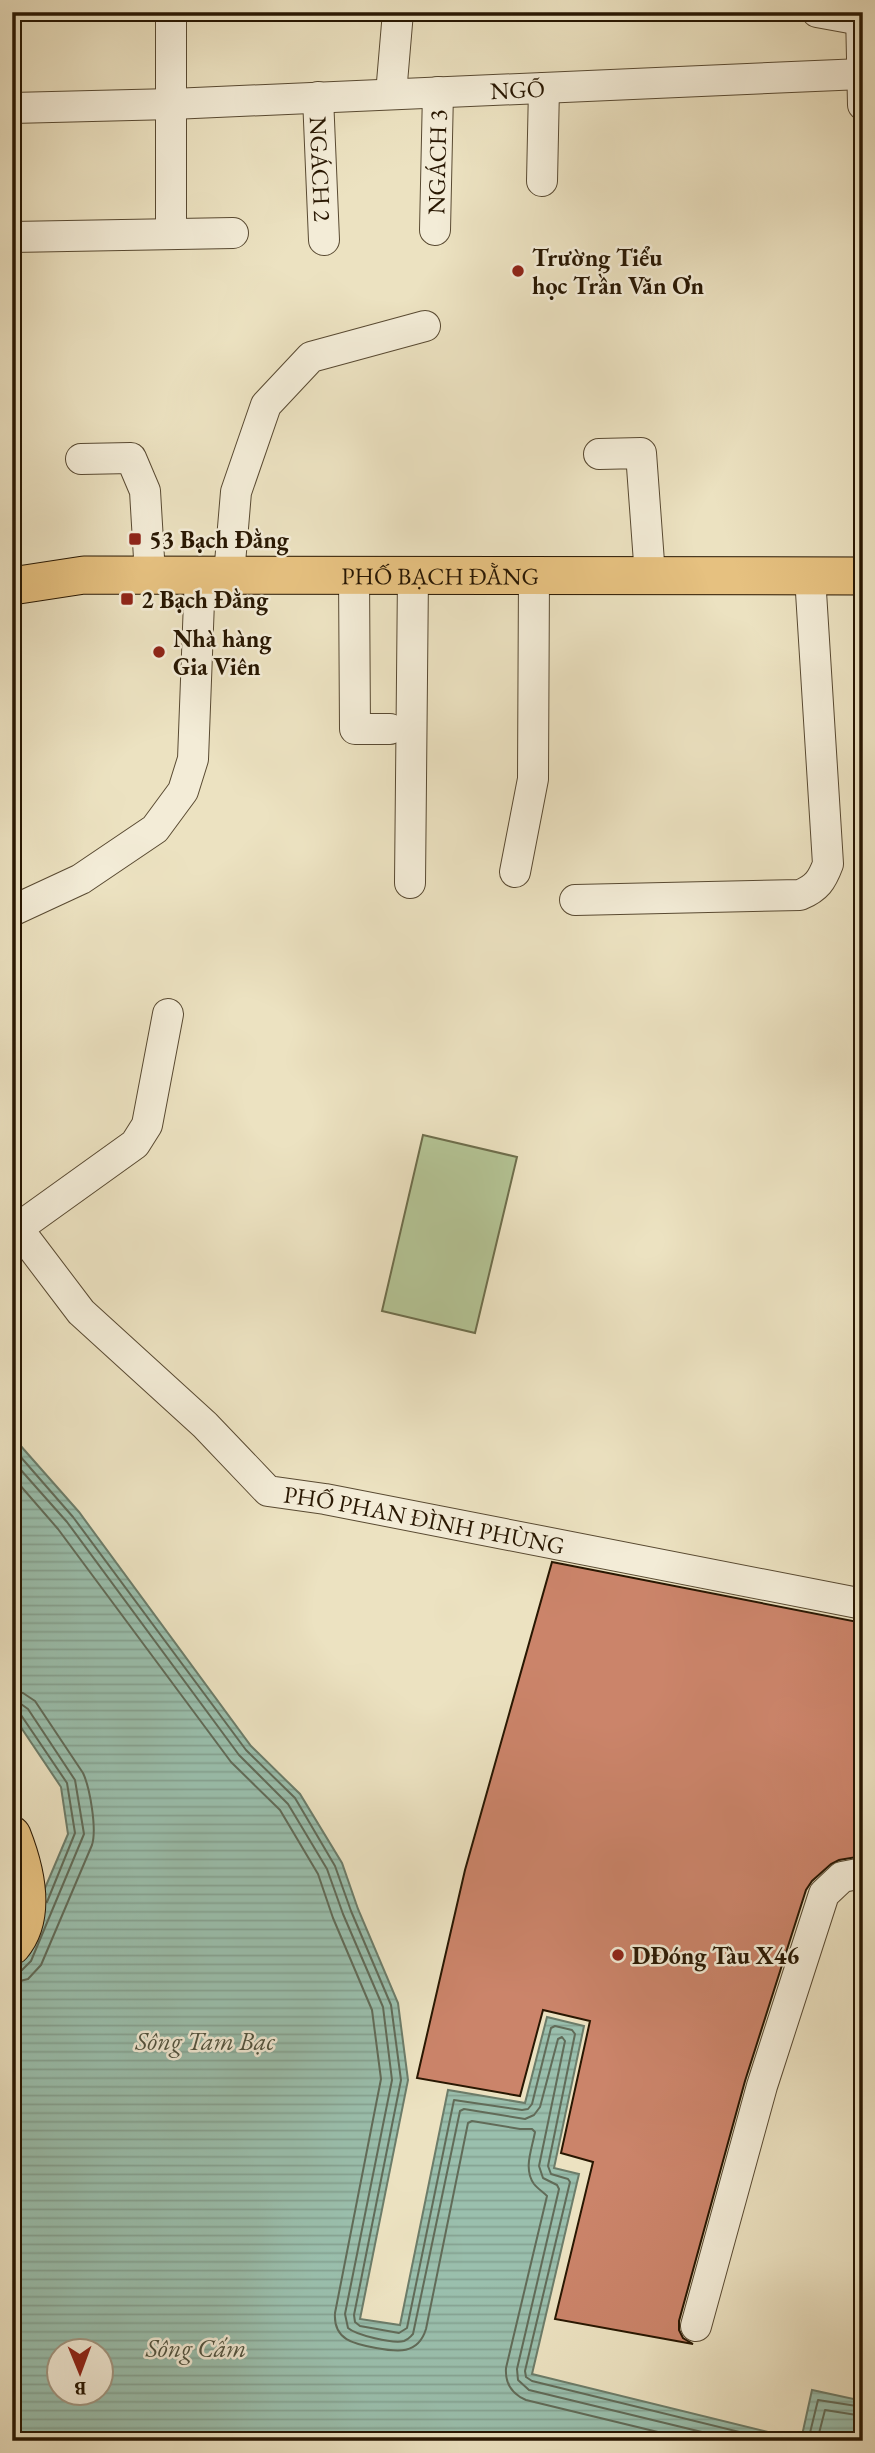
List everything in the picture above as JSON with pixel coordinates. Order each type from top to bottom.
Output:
[{"type":"main road","name":"PHỐ BẠCH ĐẰNG","points":[[14,586],[84,575],[863,576]]},
{"type":"main road","points":[[12,1835],[19,1897],[26,1914],[12,1946]]},
{"type":"street","points":[[171,12],[171,234]]},
{"type":"street","points":[[391,94],[398,12]]},
{"type":"street","points":[[817,12],[861,16],[863,105]]},
{"type":"street","name":"NGÕ","points":[[12,108],[172,104],[862,74]]},
{"type":"street","points":[[542,181],[544,88]]},
{"type":"street","name":"NGÁCH 3","points":[[435,230],[438,92]]},
{"type":"street","name":"NGÁCH 2","points":[[318,97],[324,240]]},
{"type":"street","points":[[12,237],[233,233]]},
{"type":"street","points":[[12,911],[81,879],[155,829],[183,791],[194,760],[214,575],[236,492],[267,405],[311,357],[425,326]]},
{"type":"street","points":[[599,454],[641,453],[650,576]]},
{"type":"street","points":[[81,459],[131,458],[145,491],[150,575]]},
{"type":"street","points":[[354,575],[355,729],[390,729]]},
{"type":"street","points":[[410,883],[413,575]]},
{"type":"street","points":[[515,872],[533,779],[534,575]]},
{"type":"street","points":[[575,901],[800,895],[813,889],[823,878],[828,864],[810,576]]},
{"type":"street","points":[[15,1225],[135,1144],[143,1135],[168,1014]]},
{"type":"street","name":"PHỐ PHAN ĐÌNH PHÙNG","points":[[15,1225],[81,1311],[205,1425],[268,1491],[325,1499],[863,1604]]},
{"type":"street","points":[[696,2326],[762,2086],[824,1894],[842,1877],[863,1873]]},
{"type":"shaded area","points":[[423,1135],[517,1157],[475,1333],[382,1311]]},
{"type":"water","name":"Sông Tam Bạc","points":[[12,1436],[79,1512],[251,1746],[300,1794],[342,1863],[358,1909],[398,2003],[408,2080],[360,2319],[400,2325],[448,2090],[525,2103],[547,2017],[584,2026],[554,2168],[579,2174],[532,2374],[801,2440],[812,2390],[863,2401],[863,2441],[12,2441],[12,1959],[17,1954],[68,1834],[61,1787],[12,1714]]},
{"type":"building","name":"DĐóng Tàu X46","points":[[552,1562],[863,1623],[863,1856],[831,1864],[806,1890],[745,2081],[679,2321],[683,2338],[693,2344],[555,2319],[593,2162],[561,2153],[590,2021],[543,2010],[520,2096],[417,2078],[465,1870]]},
{"type":"place","name":"Trường Tiểu học Trần Văn Ơn","points":[[518,271]]},
{"type":"place","name":"53 Bạch Đằng","points":[[135,539]]},
{"type":"place","name":"2 Bạch Đằng","points":[[127,599]]},
{"type":"place","name":"Nhà hàng Gia Viên","points":[[159,652]]},
{"type":"place","name":"DĐóng Tàu X46","points":[[618,1955]]},
{"type":"water label","name":"Sông Cấm","points":[[196,2348]]}]
